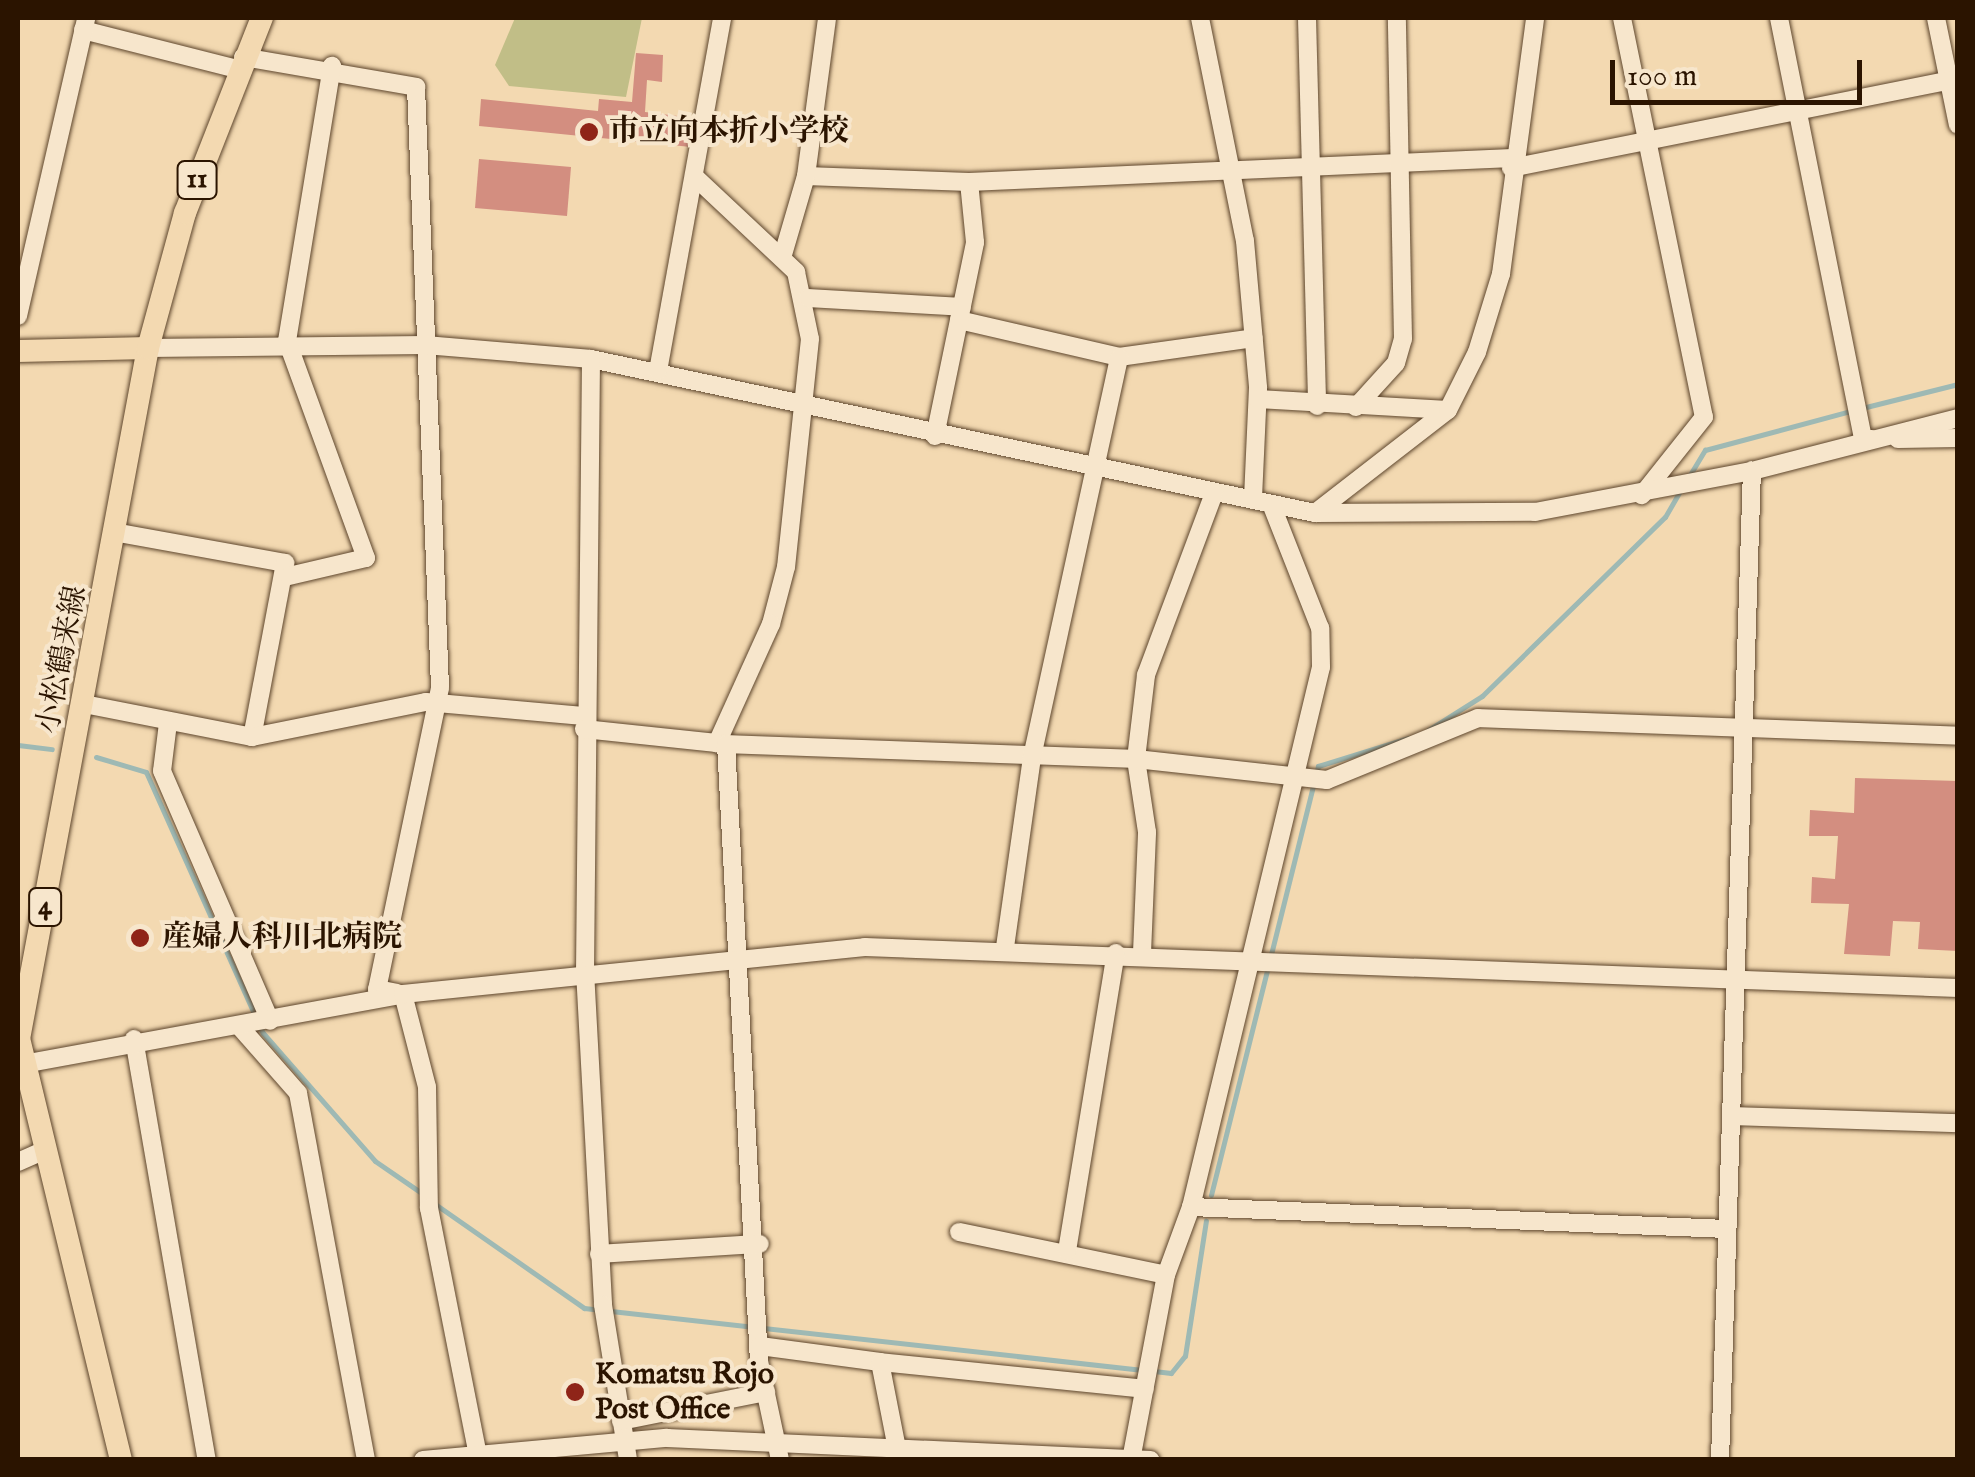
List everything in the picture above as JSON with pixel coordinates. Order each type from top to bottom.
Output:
[{"type":"main road","name":"11","points":[[148,348],[240,63],[262,18]]},
{"type":"main road","points":[[18,351],[148,348]]},
{"type":"main road","name":"小松鶴来線","points":[[121,1460],[19,1065],[119,532],[148,348]]},
{"type":"street","points":[[658,371],[722,18]]},
{"type":"street","points":[[782,258],[806,176],[827,18]]},
{"type":"street","points":[[1200,18],[1230,174],[1254,338],[1258,399],[1253,498]]},
{"type":"street","points":[[1306,18],[1306,167],[1317,406]]},
{"type":"street","points":[[1356,406],[1396,363],[1403,339],[1397,18]]},
{"type":"street","points":[[1315,512],[1448,410],[1501,274],[1511,163],[1536,18]]},
{"type":"street","points":[[1622,18],[1704,417],[1642,495]]},
{"type":"street","points":[[1779,18],[1862,433]]},
{"type":"street","points":[[1936,18],[1953,80],[1958,126]]},
{"type":"street","points":[[18,316],[84,24],[240,63],[332,66],[416,87],[439,704],[377,989],[402,994]]},
{"type":"street","points":[[288,576],[366,558],[287,342],[332,66]]},
{"type":"street","points":[[806,176],[969,182],[1230,174],[1306,167],[1511,163],[1953,80]]},
{"type":"street","points":[[696,177],[782,258],[808,298],[786,567],[721,744],[760,1244],[761,1337],[766,1392],[779,1451]]},
{"type":"street","points":[[935,436],[975,242],[969,182]]},
{"type":"street","points":[[808,298],[960,313],[1119,357],[1254,338]]},
{"type":"street","points":[[148,348],[287,342],[425,344],[591,359],[1096,471],[1315,512],[1535,512],[1668,490],[1752,471],[1862,433],[1958,418]]},
{"type":"street","points":[[1005,947],[1032,757],[1119,357]]},
{"type":"street","points":[[591,359],[584,722],[585,971],[603,1305],[626,1450]]},
{"type":"street","points":[[1258,399],[1317,406],[1448,410]]},
{"type":"street","points":[[1862,433],[1958,438]]},
{"type":"street","points":[[1720,1460],[1748,728],[1752,471]]},
{"type":"street","points":[[1142,953],[1147,832],[1136,759],[1146,675],[1214,493]]},
{"type":"street","points":[[1131,1459],[1166,1274],[1190,1207],[1301,775],[1320,628],[1272,506]]},
{"type":"street","points":[[119,532],[284,563],[288,576],[252,737]]},
{"type":"street","points":[[84,704],[252,737],[439,704],[721,744],[1136,759],[1327,780],[1478,718],[1958,736]]},
{"type":"street","points":[[168,723],[162,771],[256,1024],[298,1093],[366,1460]]},
{"type":"street","points":[[19,1065],[134,1039],[256,1024],[402,994],[738,954],[1005,947],[1958,988]]},
{"type":"street","points":[[1067,1251],[1116,953]]},
{"type":"street","points":[[402,994],[427,1087],[430,1208],[478,1455]]},
{"type":"street","points":[[134,1039],[207,1460]]},
{"type":"street","points":[[1732,1116],[1958,1123]]},
{"type":"street","points":[[18,1162],[40,1152]]},
{"type":"street","points":[[1190,1207],[1727,1229]]},
{"type":"street","points":[[959,1232],[1166,1274]]},
{"type":"street","points":[[599,1254],[760,1244]]},
{"type":"street","points":[[761,1337],[880,1362],[1145,1386]]},
{"type":"street","points":[[880,1362],[898,1454]]},
{"type":"street","points":[[621,1421],[766,1392]]},
{"type":"street","points":[[423,1460],[626,1450],[1151,1460]]},
{"type":"shaded area","points":[[515,18],[642,18],[626,97],[509,86],[495,65]]},
{"type":"building","points":[[636,53],[663,55],[662,82],[647,80],[645,112],[694,118],[691,147],[479,126],[481,99],[598,111],[599,99],[632,102]]},
{"type":"building","points":[[479,159],[571,167],[567,216],[475,208]]},
{"type":"building","points":[[1855,778],[1958,781],[1958,951],[1918,949],[1920,922],[1893,921],[1890,956],[1844,954],[1849,904],[1811,903],[1812,877],[1835,879],[1838,836],[1809,836],[1810,810],[1854,813]]},
{"type":"waterway","points":[[1862,408],[1958,384]]},
{"type":"waterway","points":[[1688,478],[1705,450],[1851,411]]},
{"type":"waterway","points":[[1428,730],[1482,696],[1665,517],[1682,488]]},
{"type":"waterway","points":[[1211,1195],[1318,766],[1408,738]]},
{"type":"waterway","points":[[18,745],[52,749]]},
{"type":"waterway","points":[[96,757],[146,772],[263,1033],[375,1161],[423,1194]]},
{"type":"waterway","points":[[435,1204],[584,1308],[1143,1370]]},
{"type":"waterway","points":[[1154,1371],[1171,1373],[1185,1356],[1206,1221]]},
{"type":"place","name":"市立向本折小学校","points":[[589,132]]},
{"type":"place","name":"産婦人科川北病院","points":[[140,938]]},
{"type":"place","name":"Komatsu Rojo Post Office","points":[[575,1392]]}]
